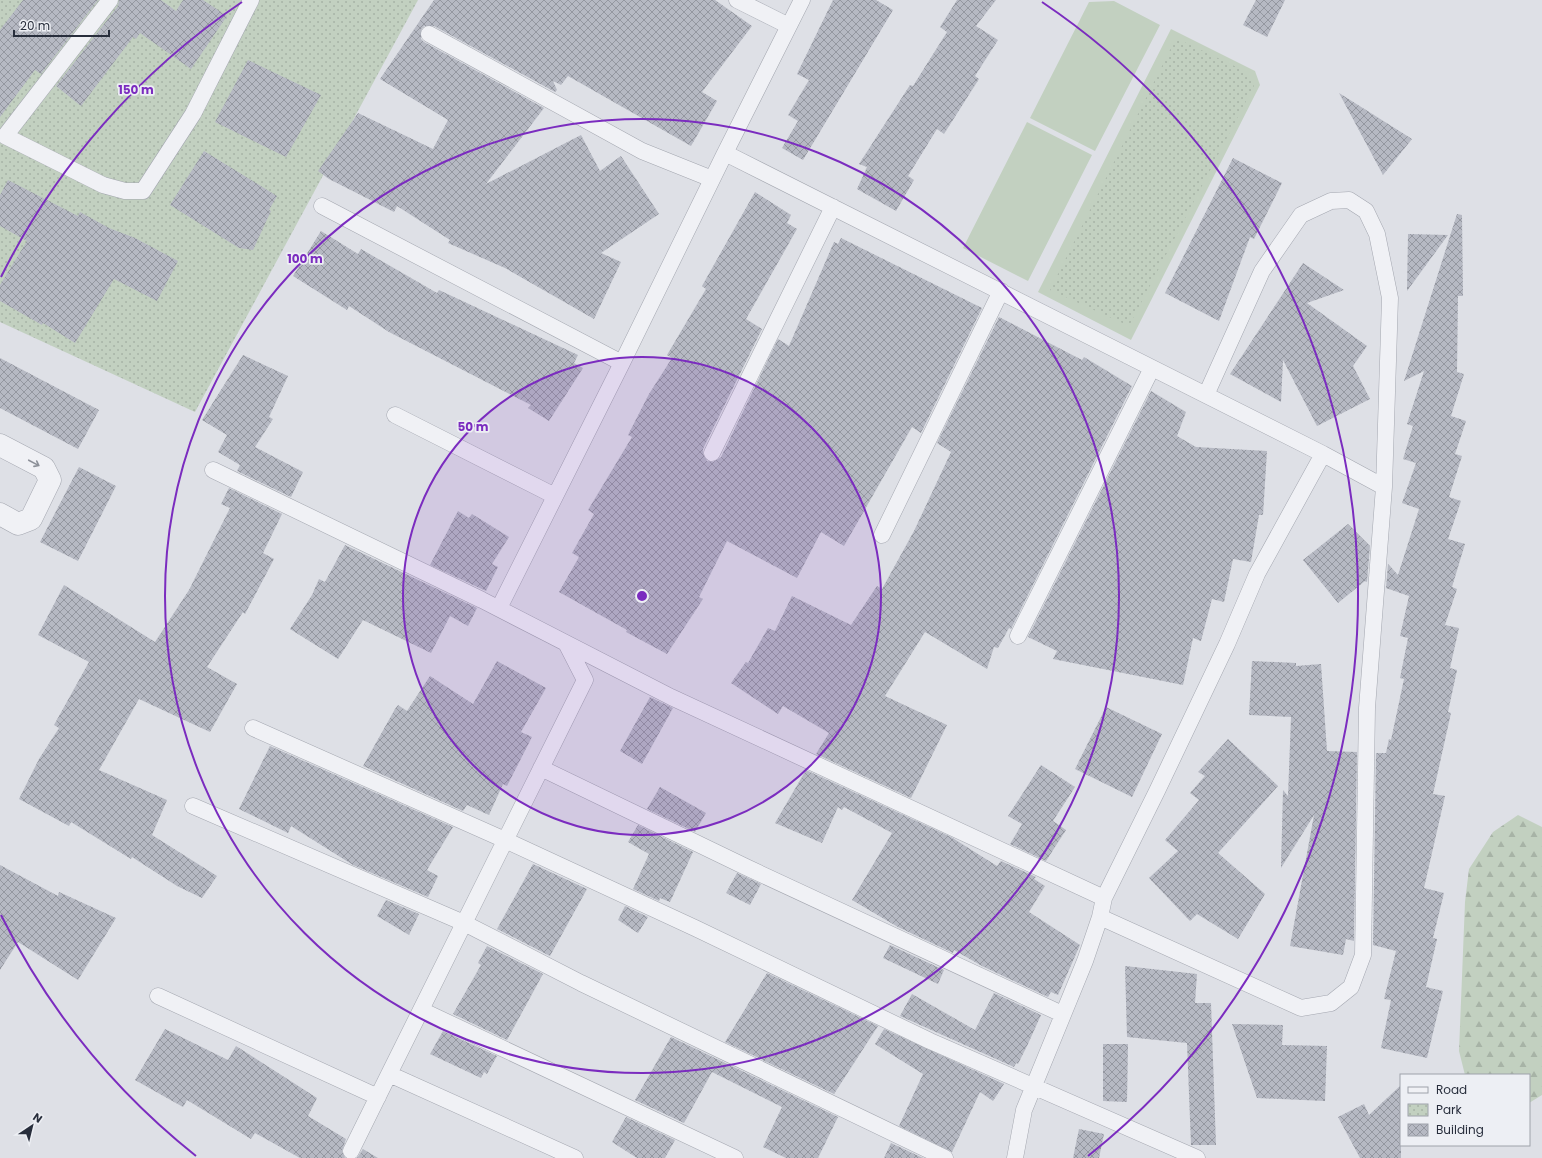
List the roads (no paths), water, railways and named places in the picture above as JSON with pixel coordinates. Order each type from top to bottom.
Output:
[{"type":"street","points":[[0,444],[44,468],[50,480],[31,519],[18,524],[0,514]]},
{"type":"lane","points":[[110,0],[5,136],[103,185],[125,192],[143,190],[193,114],[251,0]]},
{"type":"lane","points":[[737,0],[789,26]]},
{"type":"lane","points":[[498,608],[622,363],[802,0]]},
{"type":"lane","points":[[429,34],[642,150],[712,179]]},
{"type":"lane","points":[[725,153],[1323,454],[1384,487]]},
{"type":"lane","points":[[1100,917],[1301,1008],[1331,1003],[1351,987],[1363,955],[1367,708],[1384,487],[1390,298],[1378,234],[1366,212],[1350,200],[1331,201],[1302,215],[1262,271],[1206,395]]},
{"type":"lane","points":[[322,206],[622,363]]},
{"type":"lane","points":[[712,454],[833,207]]},
{"type":"lane","points":[[882,535],[1001,291]]},
{"type":"lane","points":[[1018,636],[1152,368]]},
{"type":"lane","points":[[395,415],[555,496]]},
{"type":"lane","points":[[1015,1158],[1024,1110],[1062,1014],[1085,961],[1100,917],[1104,898],[1224,651],[1256,574],[1323,454]]},
{"type":"lane","points":[[213,470],[498,608],[670,697],[1104,898]]},
{"type":"lane","points":[[351,1151],[585,680],[566,643]]},
{"type":"lane","points":[[253,728],[505,840],[695,928],[930,1041],[1197,1158]]},
{"type":"lane","points":[[541,768],[755,872],[1062,1014]]},
{"type":"lane","points":[[193,806],[464,923],[588,987],[945,1158]]},
{"type":"lane","points":[[158,996],[378,1097]]},
{"type":"lane","points":[[421,1010],[735,1158]]},
{"type":"lane","points":[[389,1074],[575,1158]]}]
